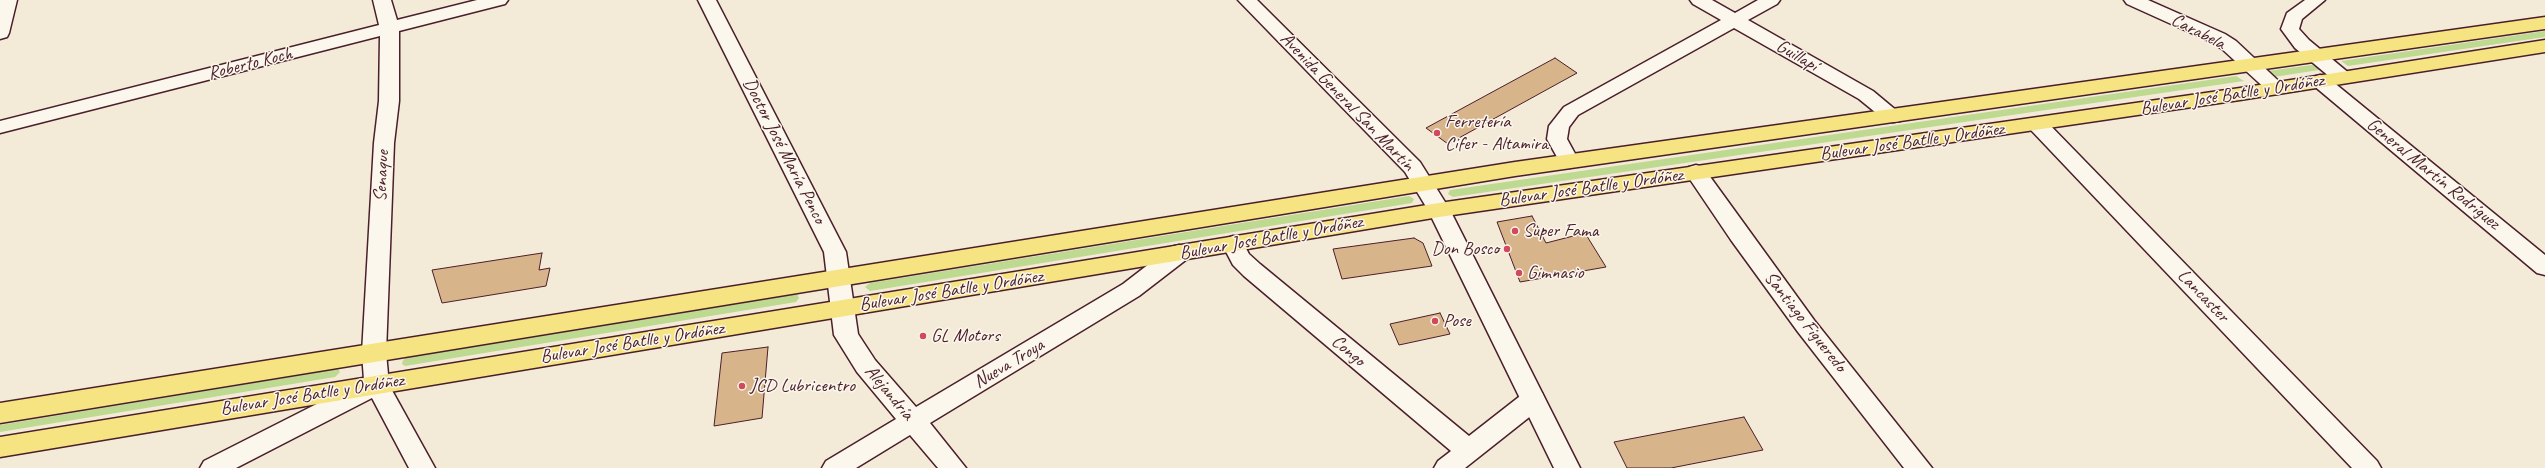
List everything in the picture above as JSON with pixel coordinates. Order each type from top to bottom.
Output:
[{"type":"main road","name":"Bulevar José Batlle y Ordóñez","points":[[0,413],[1569,161],[2251,66],[2545,23]]},
{"type":"main road","name":"Bulevar José Batlle y Ordóñez","points":[[0,447],[1439,210],[2037,124],[2545,46]]},
{"type":"street","points":[[0,33],[8,0]]},
{"type":"street","name":"Senaque","points":[[377,385],[374,353],[384,143],[389,101],[390,28],[382,0]]},
{"type":"street","name":"Roberto Koch","points":[[0,127],[499,0]]},
{"type":"street","name":"Doctor José María Penco","points":[[707,0],[834,252],[842,308]]},
{"type":"street","name":"Avenida General San Martín","points":[[1247,0],[1404,157],[1423,184],[1439,210],[1567,468]]},
{"type":"street","name":"Guillapí","points":[[1699,0],[1866,95],[1893,116]]},
{"type":"street","points":[[1569,161],[1558,139],[1559,126],[1571,110],[1770,0]]},
{"type":"street","name":"Carabela","points":[[2133,0],[2218,38],[2276,88]]},
{"type":"street","points":[[2316,0],[2294,17],[2290,29],[2295,37],[2343,78]]},
{"type":"street","name":"General Martín Rodríguez","points":[[2320,81],[2545,267]]},
{"type":"street","name":"Lancaster","points":[[2037,124],[2368,468]]},
{"type":"street","name":"Santiago Figueredo","points":[[1696,172],[1739,235],[1806,326],[1918,468]]},
{"type":"street","name":"Congo","points":[[1234,244],[1241,259],[1252,270],[1468,452]]},
{"type":"street","name":"Nueva Troya","points":[[835,468],[914,422],[1131,290],[1179,253]]},
{"type":"street","name":"Alejandría","points":[[842,308],[846,335],[855,351],[953,468]]},
{"type":"street","points":[[213,468],[377,385],[422,468]]},
{"type":"street","points":[[1447,468],[1533,400]]},
{"type":"green space","points":[[2545,31],[2545,37],[2348,66],[2341,61]]},
{"type":"green space","points":[[2312,65],[2318,67],[2319,70],[2274,77],[2268,71]]},
{"type":"green space","points":[[2236,76],[2244,81],[1453,197],[1448,194],[1450,190]]},
{"type":"green space","points":[[1409,196],[1414,199],[1412,203],[870,291],[865,287],[870,283]]},
{"type":"green space","points":[[797,294],[799,298],[796,302],[405,366],[402,364],[403,360],[408,357]]},
{"type":"green space","points":[[338,369],[340,372],[335,377],[0,432],[0,425]]},
{"type":"building","points":[[1555,58],[1577,73],[1448,144],[1426,128]]},
{"type":"building","points":[[1532,216],[1546,243],[1585,233],[1606,267],[1520,282],[1497,222]]},
{"type":"building","points":[[1414,238],[1423,243],[1432,266],[1342,279],[1333,249]]},
{"type":"building","points":[[542,253],[539,270],[550,268],[546,286],[442,303],[432,270]]},
{"type":"building","points":[[1440,313],[1450,334],[1399,345],[1390,324]]},
{"type":"building","name":"JCD Lubricentro","points":[[768,347],[762,418],[714,426],[722,353]]},
{"type":"building","points":[[1744,417],[1763,450],[1671,468],[1627,468],[1614,442]]},
{"type":"place","name":"Ferretería Cifer - Altamira","points":[[1437,133]]},
{"type":"place","name":"Super Fama","points":[[1515,231]]},
{"type":"place","name":"Don Bosco","points":[[1507,249]]},
{"type":"place","name":"Gimnasio","points":[[1519,273]]},
{"type":"place","name":"Pose","points":[[1435,321]]},
{"type":"place","name":"GL Motors","points":[[923,336]]},
{"type":"place","name":"JCD Lubricentro","points":[[742,386]]}]
